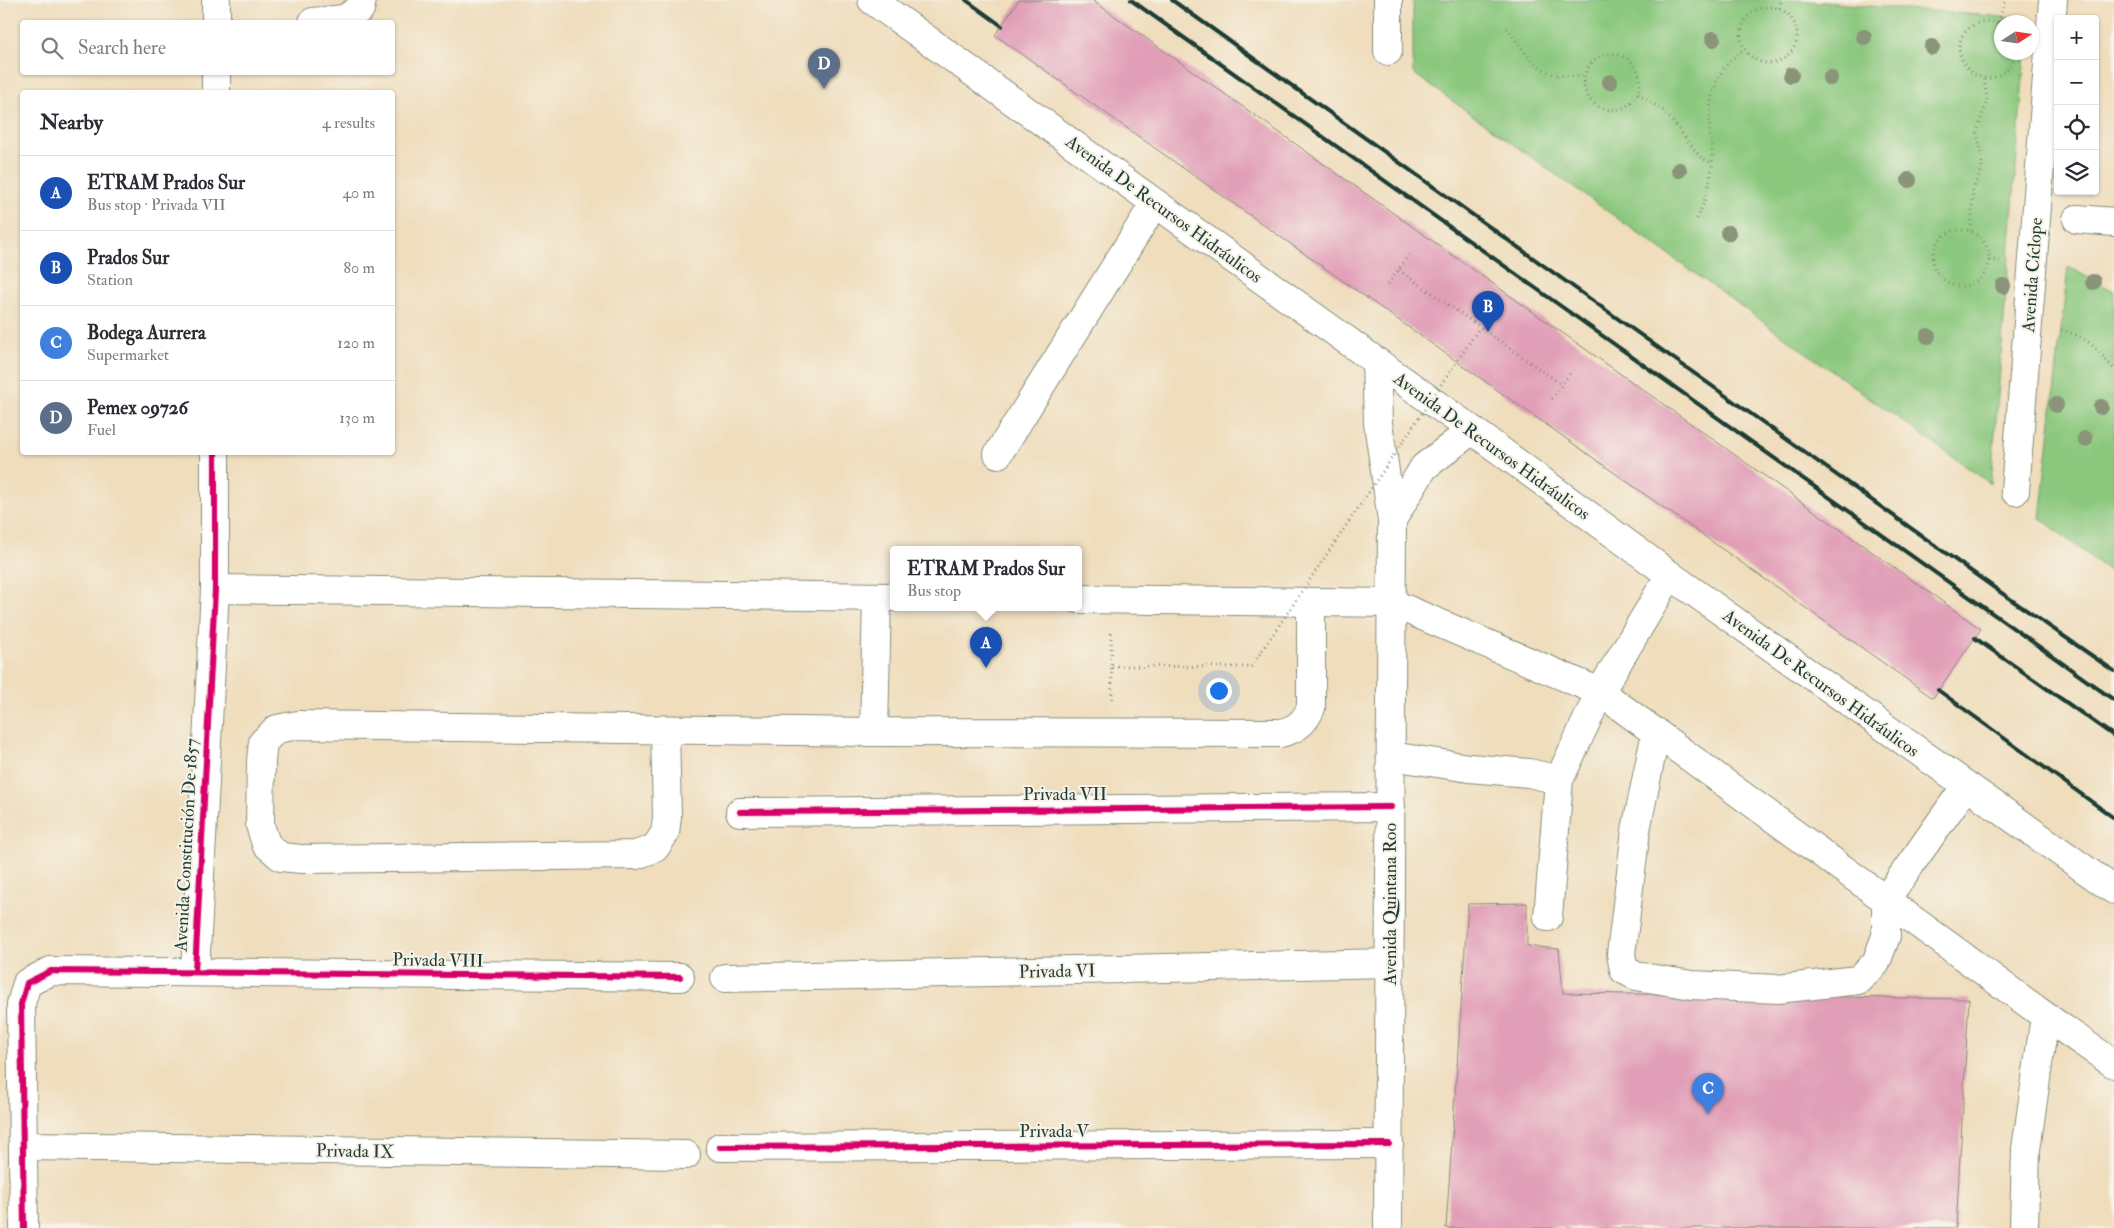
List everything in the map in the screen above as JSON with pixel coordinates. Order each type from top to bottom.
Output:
[{"type":"street","points":[[216,0],[216,20]]},
{"type":"street","points":[[334,20],[344,19],[360,9],[362,0]]},
{"type":"street","name":"Avenida De Recursos Hidráulicos","points":[[872,0],[1472,430],[1670,575],[2114,890]]},
{"type":"street","points":[[1388,0],[1388,51]]},
{"type":"street","name":"Avenida Cíclope","points":[[2015,491],[2053,0]]},
{"type":"street","points":[[216,75],[216,90]]},
{"type":"street","points":[[998,454],[1155,203]]},
{"type":"street","points":[[2077,219],[2114,222]]},
{"type":"street","name":"Avenida Quintana Roo","points":[[1376,361],[1378,423],[1392,520],[1388,1228]]},
{"type":"street","points":[[1392,520],[1424,467],[1472,430]]},
{"type":"street","name":"Avenida Constitución De 1857","points":[[24,1228],[21,1004],[27,983],[51,971],[195,972],[215,589],[215,455]]},
{"type":"street","points":[[1548,917],[1559,780],[1600,692],[1670,575]]},
{"type":"street","points":[[215,589],[885,597],[874,732]]},
{"type":"street","points":[[1082,599],[1392,603],[1600,692],[2045,1016],[2114,1064]]},
{"type":"street","points":[[665,730],[667,817],[665,833],[654,848],[636,855],[301,859],[281,857],[266,844],[260,825],[263,742],[277,729],[298,725],[874,732],[1281,733],[1294,729],[1305,721],[1311,708],[1311,602]]},
{"type":"street","points":[[1656,732],[1636,830],[1621,954],[1624,970],[1636,976],[1692,985],[1778,989],[1858,980],[1876,964],[1886,936],[1886,899],[1966,786]]},
{"type":"street","points":[[1391,756],[1469,768],[1529,774],[1559,780]]},
{"type":"street","name":"Privada VII","points":[[740,812],[1391,807]]},
{"type":"street","name":"Privada VI","points":[[725,978],[1390,963]]},
{"type":"street","name":"Privada VIII","points":[[195,972],[680,977]]},
{"type":"street","points":[[2024,1228],[2026,1149],[2045,1016]]},
{"type":"street","name":"Privada V","points":[[720,1147],[1389,1144]]},
{"type":"street","name":"Privada IX","points":[[24,1146],[686,1155]]},
{"type":"path","points":[[1779,8],[1781,0]]},
{"type":"path","points":[[2002,15],[2006,0]]},
{"type":"path","points":[[1770,6],[1779,8],[1787,13],[1797,28],[1798,38],[1790,54],[1783,60],[1766,64],[1757,61],[1744,49],[1741,29],[1744,20],[1760,8],[1770,6]]},
{"type":"path","points":[[1994,23],[1978,22],[1970,27],[1960,44],[1960,54],[1968,70],[1976,76],[1984,78],[2002,75],[2009,68]]},
{"type":"path","points":[[1507,28],[1533,61],[1548,72],[1564,76],[1584,76]]},
{"type":"path","points":[[1698,219],[1705,200],[1712,163],[1711,98],[1716,81],[1725,66],[1744,49]]},
{"type":"path","points":[[1602,55],[1621,55],[1636,66],[1640,84],[1638,93],[1626,107],[1617,110],[1600,108],[1586,95],[1583,86],[1584,76],[1594,59],[1602,55]]},
{"type":"path","points":[[1971,231],[1972,189],[1982,169],[1982,156],[1977,132],[1987,101],[1984,78]]},
{"type":"path","points":[[1638,93],[1666,113],[1701,158],[1712,163]]},
{"type":"path","points":[[1962,229],[1971,231],[1986,243],[1989,251],[1988,269],[1976,283],[1958,287],[1942,278],[1936,272],[1933,262],[1934,252],[1944,236],[1952,231],[1962,229]]},
{"type":"path","points":[[1388,284],[1410,255]]},
{"type":"path","points":[[1399,270],[1562,385]]},
{"type":"path","points":[[2028,324],[2077,334],[2087,340],[2114,369]]},
{"type":"path","points":[[1112,666],[1251,667],[1480,327]]},
{"type":"path","points":[[1552,400],[1572,370]]},
{"type":"path","points":[[1111,600],[1112,733]]},
{"type":"green space","points":[[1413,0],[1799,0],[1994,16],[1994,60],[2024,60],[1991,484],[1413,73]]},
{"type":"green space","points":[[2068,267],[2114,291],[2114,575],[2040,518]]},
{"type":"building","points":[[1019,0],[1092,0],[1981,629],[1933,698],[995,35]]},
{"type":"building","points":[[1527,903],[1527,946],[1559,949],[1563,993],[1969,999],[1956,1228],[1446,1228],[1468,904]]},
{"type":"railway","points":[[966,0],[1002,26]]},
{"type":"railway","points":[[1131,0],[2114,700]]},
{"type":"railway","points":[[1172,0],[2003,594],[2114,671]]},
{"type":"railway","points":[[1975,638],[2114,736]]},
{"type":"railway","points":[[1938,690],[2114,818]]},
{"type":"cycle path","points":[[195,972],[215,589],[215,455]]},
{"type":"cycle path","points":[[740,812],[1391,807]]},
{"type":"cycle path","points":[[24,1228],[21,1004],[27,983],[51,971],[680,977]]},
{"type":"cycle path","points":[[720,1147],[1389,1144]]},
{"type":"place","name":"Pemex 09726","points":[[824,89]]},
{"type":"place","name":"Prados Sur","points":[[1488,332]]},
{"type":"place","name":"ETRAM Prados Sur","points":[[986,668]]},
{"type":"place","name":"Bodega Aurrera","points":[[1708,1114]]}]
